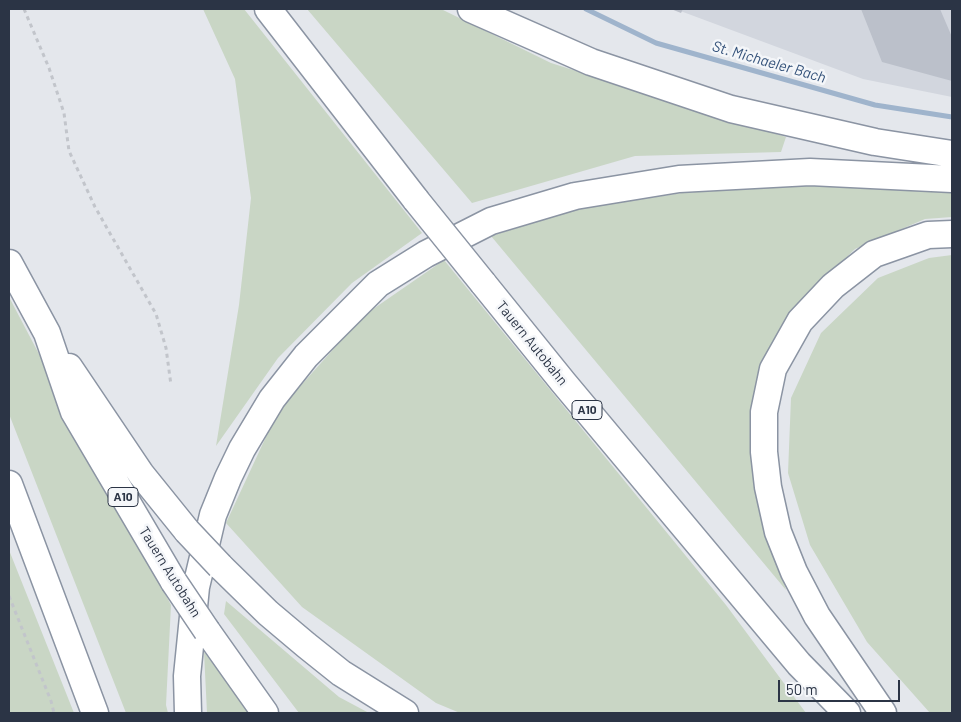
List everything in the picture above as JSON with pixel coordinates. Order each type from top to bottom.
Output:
[{"type":"highway","name":"Tauern Autobahn","points":[[268,9],[416,200],[563,382],[799,664],[848,713]]},
{"type":"highway","points":[[471,9],[591,62],[731,109],[875,142],[952,154]]},
{"type":"highway","points":[[188,713],[187,676],[196,587],[213,515],[228,478],[242,448],[272,399],[306,356],[378,284],[426,254],[491,221],[575,196],[679,179],[810,172],[952,179]]},
{"type":"highway","points":[[883,713],[817,616],[794,572],[778,532],[768,487],[764,452],[764,412],[773,369],[800,321],[833,286],[874,254],[928,235],[952,234]]},
{"type":"highway","name":"Tauern Autobahn","points":[[9,263],[47,333],[74,412],[174,582],[265,713]]},
{"type":"highway","points":[[47,333],[141,474],[186,531],[268,613],[306,645],[341,673],[405,713]]},
{"type":"highway","points":[[9,484],[95,713]]},
{"type":"highway","points":[[799,664],[830,713]]},
{"type":"path","points":[[24,9],[49,68],[64,113],[69,151],[94,207],[156,314],[166,348],[170,385]]},
{"type":"path","points":[[9,596],[51,701],[54,713]]},
{"type":"shaded area","points":[[675,9],[952,9],[952,97],[863,79]]},
{"type":"green space","points":[[203,9],[244,9],[422,233],[352,283],[278,358],[216,446],[239,305],[251,198],[235,79]]},
{"type":"green space","points":[[307,9],[441,9],[551,63],[786,137],[781,152],[635,156],[472,203]]},
{"type":"green space","points":[[813,183],[952,189],[952,217],[925,219],[855,249],[788,314],[753,396],[754,478],[786,590],[491,236],[578,209],[682,193]]},
{"type":"green space","points":[[952,255],[952,713],[930,713],[867,642],[810,545],[788,473],[791,398],[821,333],[878,278],[929,258]]},
{"type":"green space","points":[[444,260],[726,605],[806,713],[460,713],[436,703],[302,607],[226,523],[278,411],[363,316]]},
{"type":"green space","points":[[9,297],[171,605],[166,705],[168,713],[126,713],[9,414]]},
{"type":"green space","points":[[9,550],[74,713],[9,713]]},
{"type":"green space","points":[[226,601],[339,697],[369,713],[299,713],[224,614]]},
{"type":"green space","points":[[204,652],[251,713],[207,713]]},
{"type":"building","points":[[671,9],[683,9],[681,13]]},
{"type":"building","points":[[861,9],[940,9],[952,37],[952,81],[882,62]]},
{"type":"waterway","name":"St. Michaeler Bach","points":[[586,9],[656,43],[875,105],[952,117]]}]
